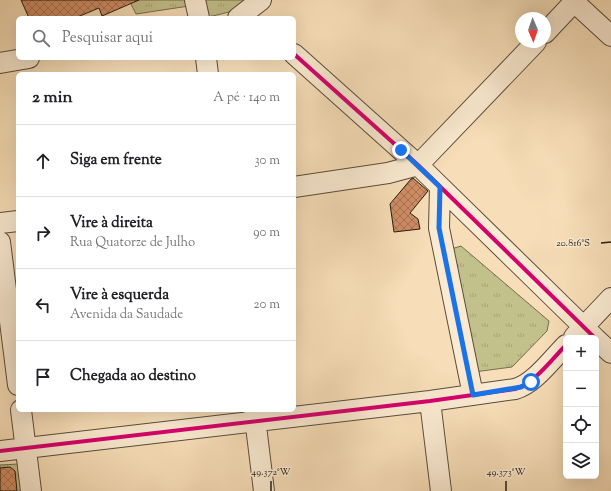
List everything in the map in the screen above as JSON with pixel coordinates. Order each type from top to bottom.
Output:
[{"type":"street","points":[[195,0],[199,16]]},
{"type":"street","points":[[551,26],[574,1],[611,36]]},
{"type":"street","points":[[242,16],[262,7]]},
{"type":"street","points":[[296,187],[388,173],[418,165],[530,48]]},
{"type":"street","points":[[296,56],[418,165],[586,335]]},
{"type":"street","points":[[0,63],[17,60]]},
{"type":"street","points":[[206,60],[208,72]]},
{"type":"street","points":[[440,187],[439,228],[473,395]]},
{"type":"street","points":[[0,223],[16,221]]},
{"type":"street","points":[[0,242],[16,369]]},
{"type":"street","points":[[588,335],[611,298]]},
{"type":"street","points":[[599,344],[611,353]]},
{"type":"street","points":[[0,451],[254,416],[430,401],[521,387],[531,382],[563,348]]},
{"type":"street","points":[[430,401],[441,491]]},
{"type":"street","points":[[21,412],[31,491]]},
{"type":"street","points":[[254,416],[264,491]]},
{"type":"green space","points":[[129,0],[246,0],[229,12],[213,16],[202,16],[189,6],[136,14]]},
{"type":"green space","points":[[461,246],[549,321],[547,331],[512,367],[474,372],[448,250]]},
{"type":"green space","points":[[19,464],[22,491],[0,491],[0,465]]},
{"type":"building","points":[[21,0],[139,0],[102,16],[99,8],[80,16],[28,16]]},
{"type":"building","points":[[413,178],[428,191],[410,213],[418,219],[420,229],[394,232],[390,204]]},
{"type":"building","points":[[10,467],[15,471],[17,491],[0,491],[0,468]]},
{"type":"cycle path","points":[[296,56],[418,165],[592,335]]},
{"type":"cycle path","points":[[0,451],[430,401],[515,389],[536,377],[563,348]]},
{"type":"route","points":[[401,150],[440,187],[439,228],[473,395],[515,389],[531,382]]}]
